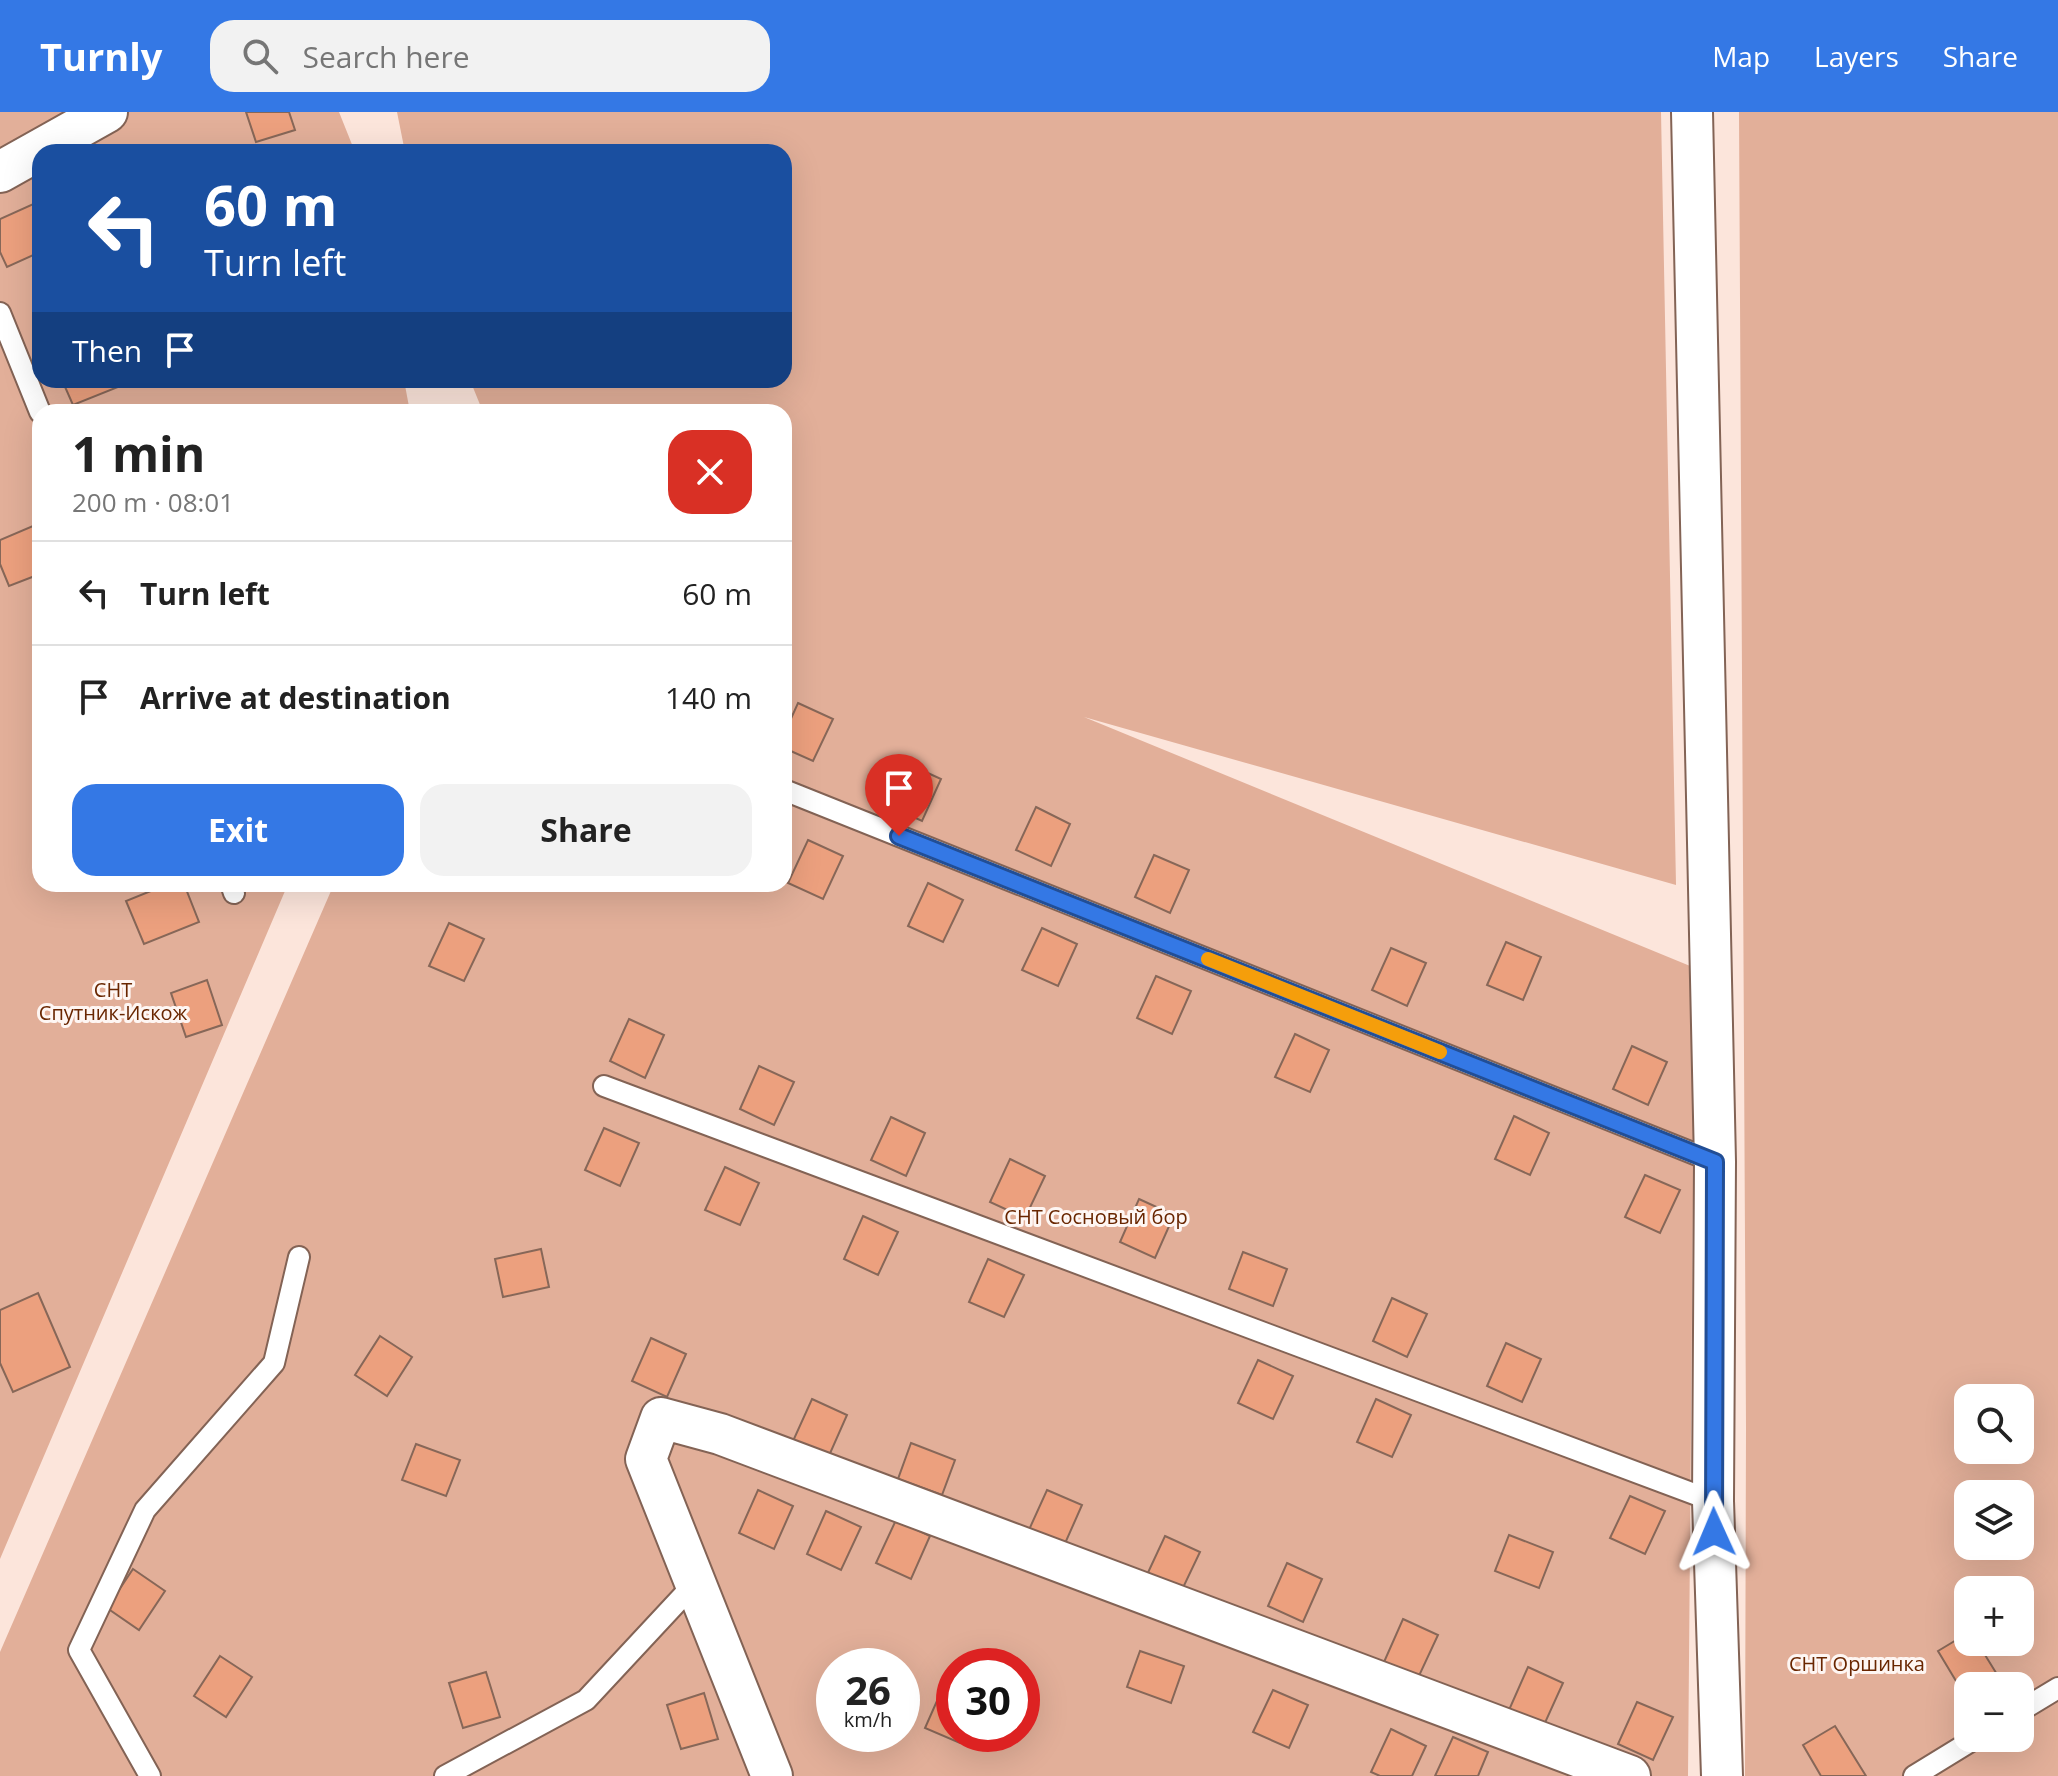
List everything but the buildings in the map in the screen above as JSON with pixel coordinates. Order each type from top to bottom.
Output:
[{"type":"street","points":[[50,144],[107,112]]},
{"type":"street","points":[[1692,112],[1715,1162],[1713,1501],[1722,1776]]},
{"type":"street","points":[[0,172],[32,154]]},
{"type":"street","points":[[772,1776],[646,1459],[661,1418],[720,1434],[1630,1776]]},
{"type":"lane","points":[[0,313],[37,404]]},
{"type":"lane","points":[[792,793],[1715,1162]]},
{"type":"lane","points":[[604,1086],[1713,1501]]},
{"type":"lane","points":[[150,1776],[79,1650],[145,1510],[274,1363],[299,1257]]},
{"type":"lane","points":[[445,1776],[586,1700],[694,1584]]},
{"type":"lane","points":[[2034,1703],[2058,1688]]},
{"type":"lane","points":[[1914,1776],[1954,1751]]},
{"type":"green space","name":"СНТ Спутник-Искож","points":[[0,112],[339,112],[352,144],[32,144],[32,388],[406,388],[408,404],[32,404],[32,892],[285,892],[0,1559]]},
{"type":"green space","name":"СНТ Сосновый бор","points":[[397,112],[1661,112],[1676,885],[1084,717],[1695,968],[1688,1776],[0,1776],[0,1652],[331,892],[792,892],[792,404],[480,404],[473,388],[792,388],[792,144],[403,144]]},
{"type":"green space","name":"СНТ Оршинка","points":[[1739,112],[2058,112],[2058,1776],[1745,1776]]},
{"type":"slow traffic","points":[[1208,959],[1440,1052]]},
{"type":"route","points":[[899,836],[1715,1162],[1714,1532]]}]
